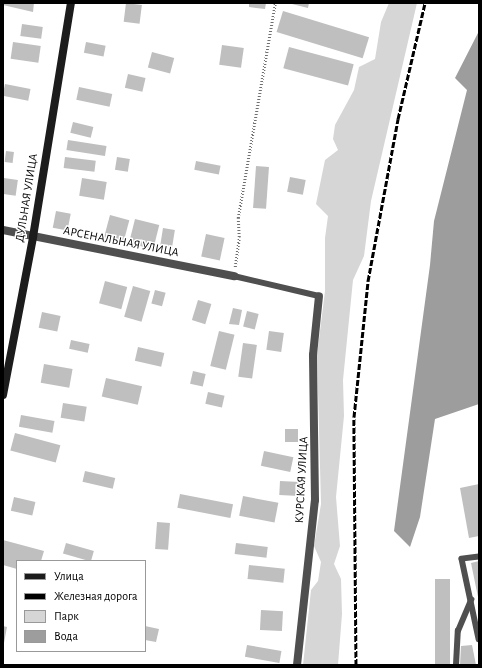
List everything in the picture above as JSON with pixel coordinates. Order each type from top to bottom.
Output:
[{"type":"street","name":"ДУЛЬНАЯ УЛИЦА","points":[[3,395],[33,237],[71,3]]},
{"type":"street","name":"АРСЕНАЛЬНАЯ УЛИЦА","points":[[3,230],[234,276]]},
{"type":"street","name":"КУРСКАЯ УЛИЦА","points":[[297,665],[315,500],[314,355],[319,296]]},
{"type":"lane","points":[[234,276],[319,296]]},
{"type":"lane","points":[[479,557],[462,559],[479,639]]},
{"type":"lane","points":[[456,665],[458,631],[471,600]]},
{"type":"path","points":[[234,276],[239,237],[238,218],[275,3]]},
{"type":"green space","points":[[389,3],[417,3],[371,201],[364,256],[353,280],[343,380],[344,416],[336,497],[340,546],[334,564],[341,579],[342,614],[338,665],[303,665],[311,590],[318,581],[321,562],[314,546],[321,504],[317,355],[325,291],[325,238],[328,216],[316,204],[325,160],[338,150],[333,139],[335,125],[354,90],[359,67],[375,59],[381,22]]},
{"type":"water","points":[[479,31],[479,404],[435,419],[420,517],[410,547],[394,531],[430,265],[434,221],[467,90],[455,78]]},
{"type":"building","points":[[3,3],[34,3],[33,12],[3,5]]},
{"type":"building","points":[[126,3],[142,5],[140,24],[124,22]]},
{"type":"building","points":[[249,3],[266,3],[265,9],[249,7]]},
{"type":"building","points":[[288,3],[309,3],[308,8]]},
{"type":"building","points":[[283,11],[369,37],[363,58],[277,32]]},
{"type":"building","points":[[22,24],[43,27],[41,39],[20,36]]},
{"type":"building","points":[[13,42],[41,46],[38,63],[11,59]]},
{"type":"building","points":[[86,42],[106,46],[104,57],[84,53]]},
{"type":"building","points":[[222,45],[244,48],[241,68],[219,65]]},
{"type":"building","points":[[289,47],[354,64],[348,86],[283,68]]},
{"type":"building","points":[[152,52],[174,58],[170,73],[148,67]]},
{"type":"building","points":[[128,74],[146,78],[142,92],[125,88]]},
{"type":"building","points":[[5,84],[31,89],[28,101],[3,96]]},
{"type":"building","points":[[79,87],[112,94],[110,107],[76,100]]},
{"type":"building","points":[[73,122],[93,127],[91,138],[70,133]]},
{"type":"building","points":[[68,140],[107,146],[105,156],[66,150]]},
{"type":"building","points":[[6,151],[14,152],[13,163],[5,162]]},
{"type":"building","points":[[65,157],[96,161],[94,172],[64,168]]},
{"type":"building","points":[[117,157],[130,159],[128,172],[115,170]]},
{"type":"building","points":[[196,161],[221,166],[219,175],[194,170]]},
{"type":"building","points":[[256,166],[269,167],[266,209],[253,208]]},
{"type":"building","points":[[290,177],[306,180],[303,195],[287,192]]},
{"type":"building","points":[[4,178],[18,180],[16,196],[3,194]]},
{"type":"building","points":[[82,178],[107,182],[104,200],[79,196]]},
{"type":"building","points":[[56,211],[71,214],[67,231],[53,228]]},
{"type":"building","points":[[110,215],[129,220],[123,242],[104,237]]},
{"type":"building","points":[[135,219],[159,225],[153,249],[129,243]]},
{"type":"building","points":[[163,228],[175,230],[172,247],[160,245]]},
{"type":"building","points":[[206,234],[225,238],[220,260],[201,256]]},
{"type":"building","points":[[105,281],[127,287],[121,309],[99,303]]},
{"type":"building","points":[[133,286],[150,291],[141,322],[124,317]]},
{"type":"building","points":[[155,290],[166,293],[162,306],[151,304]]},
{"type":"building","points":[[198,300],[211,304],[205,324],[192,320]]},
{"type":"building","points":[[233,308],[242,310],[239,325],[229,324]]},
{"type":"building","points":[[247,311],[259,314],[255,329],[243,327]]},
{"type":"building","points":[[42,312],[61,316],[57,332],[39,328]]},
{"type":"building","points":[[219,331],[235,335],[226,370],[210,366]]},
{"type":"building","points":[[269,331],[284,333],[281,352],[266,350]]},
{"type":"building","points":[[71,340],[90,344],[88,353],[69,349]]},
{"type":"building","points":[[243,343],[257,345],[252,379],[238,377]]},
{"type":"building","points":[[138,347],[164,353],[161,367],[135,361]]},
{"type":"building","points":[[44,364],[73,369],[69,388],[41,383]]},
{"type":"building","points":[[193,371],[206,374],[203,387],[190,384]]},
{"type":"building","points":[[106,378],[142,386],[138,405],[102,397]]},
{"type":"building","points":[[208,392],[225,396],[222,408],[205,404]]},
{"type":"building","points":[[63,403],[87,407],[84,422],[61,418]]},
{"type":"building","points":[[21,415],[54,421],[52,433],[19,427]]},
{"type":"building","points":[[285,429],[298,429],[298,442],[285,442]]},
{"type":"building","points":[[15,433],[60,445],[56,463],[10,450]]},
{"type":"building","points":[[264,451],[293,457],[290,472],[261,466]]},
{"type":"building","points":[[85,471],[115,478],[113,489],[83,482]]},
{"type":"building","points":[[280,481],[300,482],[299,496],[279,495]]},
{"type":"building","points":[[479,484],[479,536],[469,538],[460,488]]},
{"type":"building","points":[[180,494],[233,504],[230,518],[177,508]]},
{"type":"building","points":[[243,496],[278,503],[275,523],[239,516]]},
{"type":"building","points":[[14,497],[35,502],[32,516],[11,511]]},
{"type":"building","points":[[157,522],[170,523],[168,550],[155,549]]},
{"type":"building","points":[[3,540],[44,551],[41,560],[16,560],[16,569],[3,565]]},
{"type":"building","points":[[66,543],[94,551],[91,560],[85,560],[63,554]]},
{"type":"building","points":[[236,543],[268,547],[266,558],[235,554]]},
{"type":"building","points":[[479,561],[479,597],[478,597],[471,563]]},
{"type":"building","points":[[249,565],[285,569],[283,583],[248,579]]},
{"type":"building","points":[[435,579],[450,579],[450,665],[435,665]]},
{"type":"building","points":[[261,610],[283,611],[282,631],[260,630]]},
{"type":"building","points":[[3,626],[7,627],[4,643],[3,643]]},
{"type":"building","points":[[146,626],[159,629],[156,642],[146,640]]},
{"type":"building","points":[[247,645],[281,651],[279,663],[245,657]]},
{"type":"building","points":[[472,645],[476,665],[460,665],[461,646]]},
{"type":"railway","points":[[356,665],[354,417],[368,281],[398,119],[425,3]]}]
